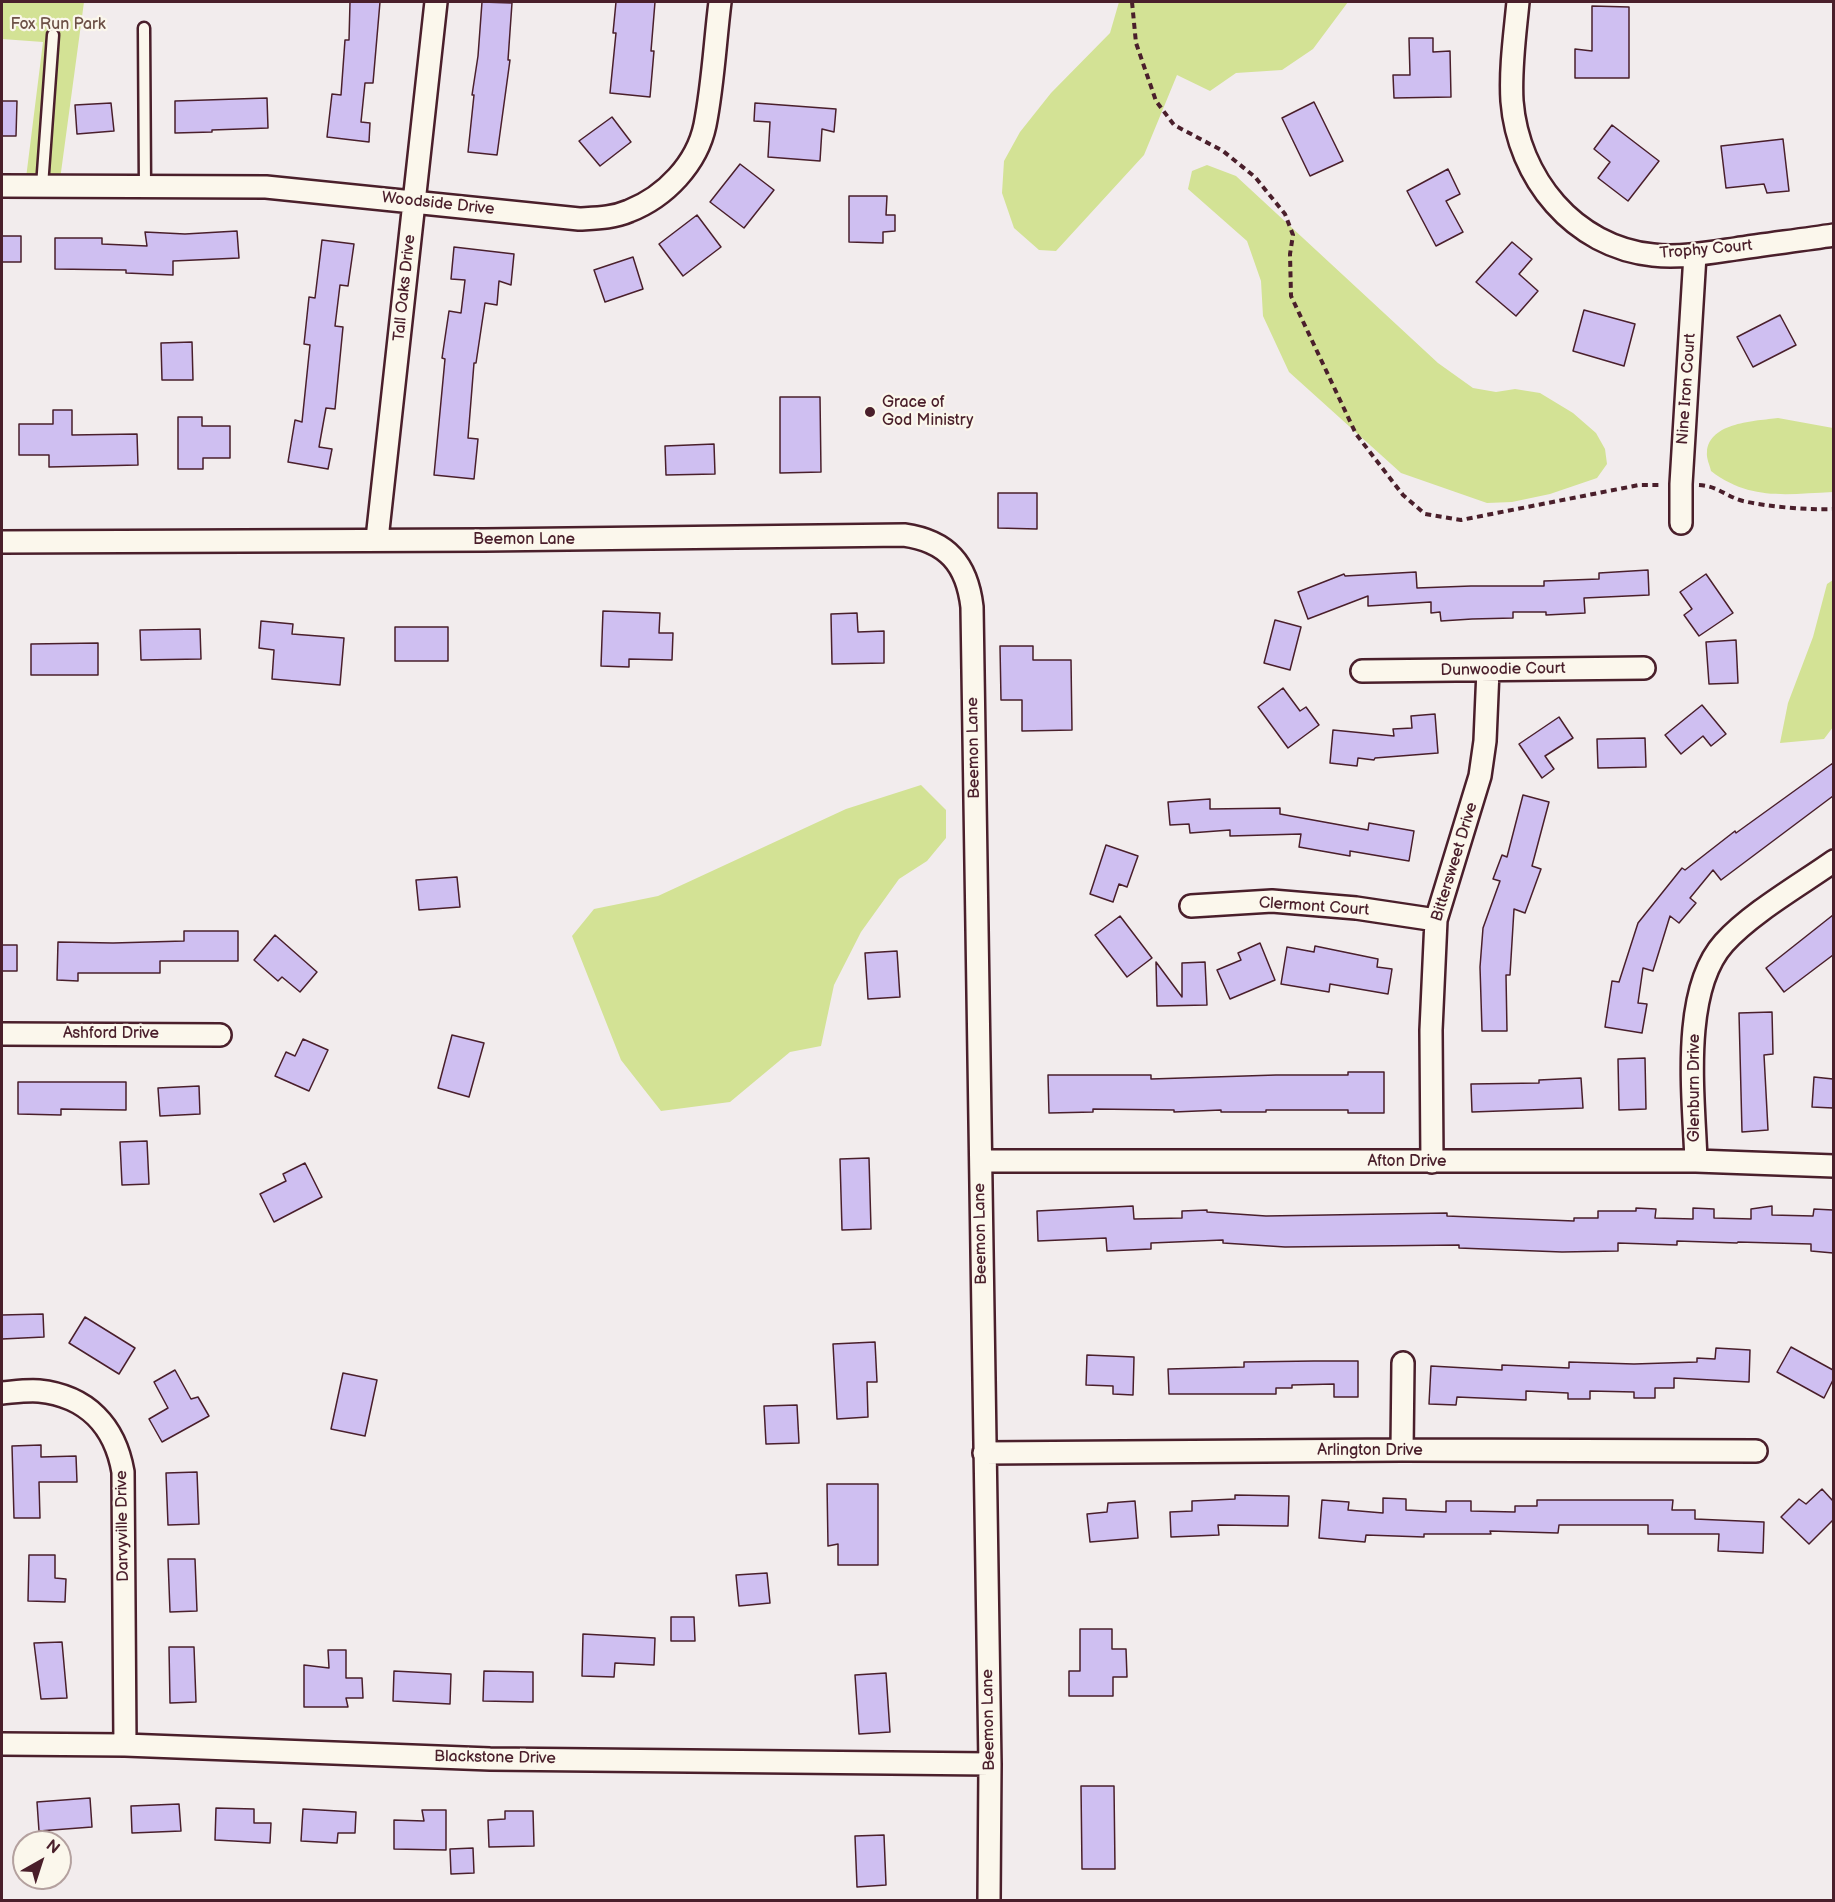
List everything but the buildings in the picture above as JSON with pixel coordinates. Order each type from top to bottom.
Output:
[{"type":"street","name":"Tall Oaks Drive","points":[[377,539],[436,2]]},
{"type":"street","name":"Woodside Drive","points":[[2,186],[266,187],[579,219],[603,218],[628,212],[649,202],[668,188],[684,170],[696,151],[705,126],[720,2]]},
{"type":"street","name":"Trophy Court","points":[[1518,2],[1512,73],[1515,126],[1530,167],[1549,197],[1572,222],[1611,246],[1654,255],[1695,255],[1833,235]]},
{"type":"street","name":"Nine Iron Court","points":[[1681,523],[1681,484],[1695,255]]},
{"type":"street","name":"Beemon Lane","points":[[2,542],[904,535],[921,537],[949,553],[966,577],[972,607],[990,1764],[988,1900]]},
{"type":"street","name":"Dunwoodie Court","points":[[1362,671],[1644,668]]},
{"type":"street","name":"Bittersweet Drive","points":[[1432,1162],[1431,1030],[1436,920],[1480,776],[1485,741],[1488,670]]},
{"type":"street","name":"Glenburn Drive","points":[[1696,1161],[1692,1049],[1698,994],[1707,968],[1723,944],[1745,922],[1833,861]]},
{"type":"street","name":"Clermont Court","points":[[1191,906],[1272,901],[1356,908],[1436,920]]},
{"type":"street","name":"Ashford Drive","points":[[2,1034],[220,1035]]},
{"type":"street","name":"Afton Drive","points":[[981,1161],[1696,1161],[1833,1166]]},
{"type":"street","points":[[1402,1363],[1402,1450]]},
{"type":"street","name":"Darvyville Drive","points":[[2,1393],[37,1391],[57,1394],[73,1400],[90,1410],[102,1422],[117,1446],[123,1472],[125,1744]]},
{"type":"street","name":"Arlington Drive","points":[[984,1453],[1402,1450],[1756,1451]]},
{"type":"street","name":"Blackstone Drive","points":[[2,1744],[125,1744],[490,1759],[990,1764]]},
{"type":"lane","points":[[144,28],[145,188]]},
{"type":"lane","points":[[42,186],[53,35]]},
{"type":"path","points":[[1132,2],[1136,44],[1156,100],[1174,125],[1223,151],[1255,177],[1285,214],[1293,235],[1290,254],[1291,296],[1356,434],[1403,495],[1425,514],[1461,520],[1639,485],[1681,484],[1711,486],[1742,501],[1815,510],[1833,509]]},
{"type":"green space","name":"Fox Run Park","points":[[2,2],[84,2],[59,187],[25,186],[43,42],[2,39]]},
{"type":"green space","points":[[1119,2],[1348,2],[1313,49],[1282,70],[1236,73],[1210,91],[1177,75],[1144,155],[1056,251],[1039,250],[1014,228],[1002,193],[1004,161],[1020,132],[1051,93],[1110,33]]},
{"type":"green space","points":[[1207,165],[1236,176],[1438,363],[1473,388],[1496,392],[1515,389],[1540,393],[1573,413],[1596,433],[1605,449],[1607,464],[1597,478],[1550,494],[1512,502],[1487,503],[1401,473],[1289,372],[1263,316],[1261,281],[1247,241],[1188,189],[1192,171]]},
{"type":"green space","points":[[1778,418],[1833,428],[1833,492],[1769,494],[1740,487],[1711,471],[1707,452],[1716,434],[1746,422]]},
{"type":"green space","points":[[1833,580],[1833,727],[1824,739],[1780,743],[1788,703],[1813,637],[1827,584]]},
{"type":"green space","points":[[921,785],[946,810],[946,838],[927,861],[899,879],[861,932],[834,985],[821,1046],[790,1052],[730,1102],[661,1111],[621,1060],[572,936],[594,909],[658,896],[846,809]]},
{"type":"place","name":"Grace of God Ministry","points":[[870,412]]}]
